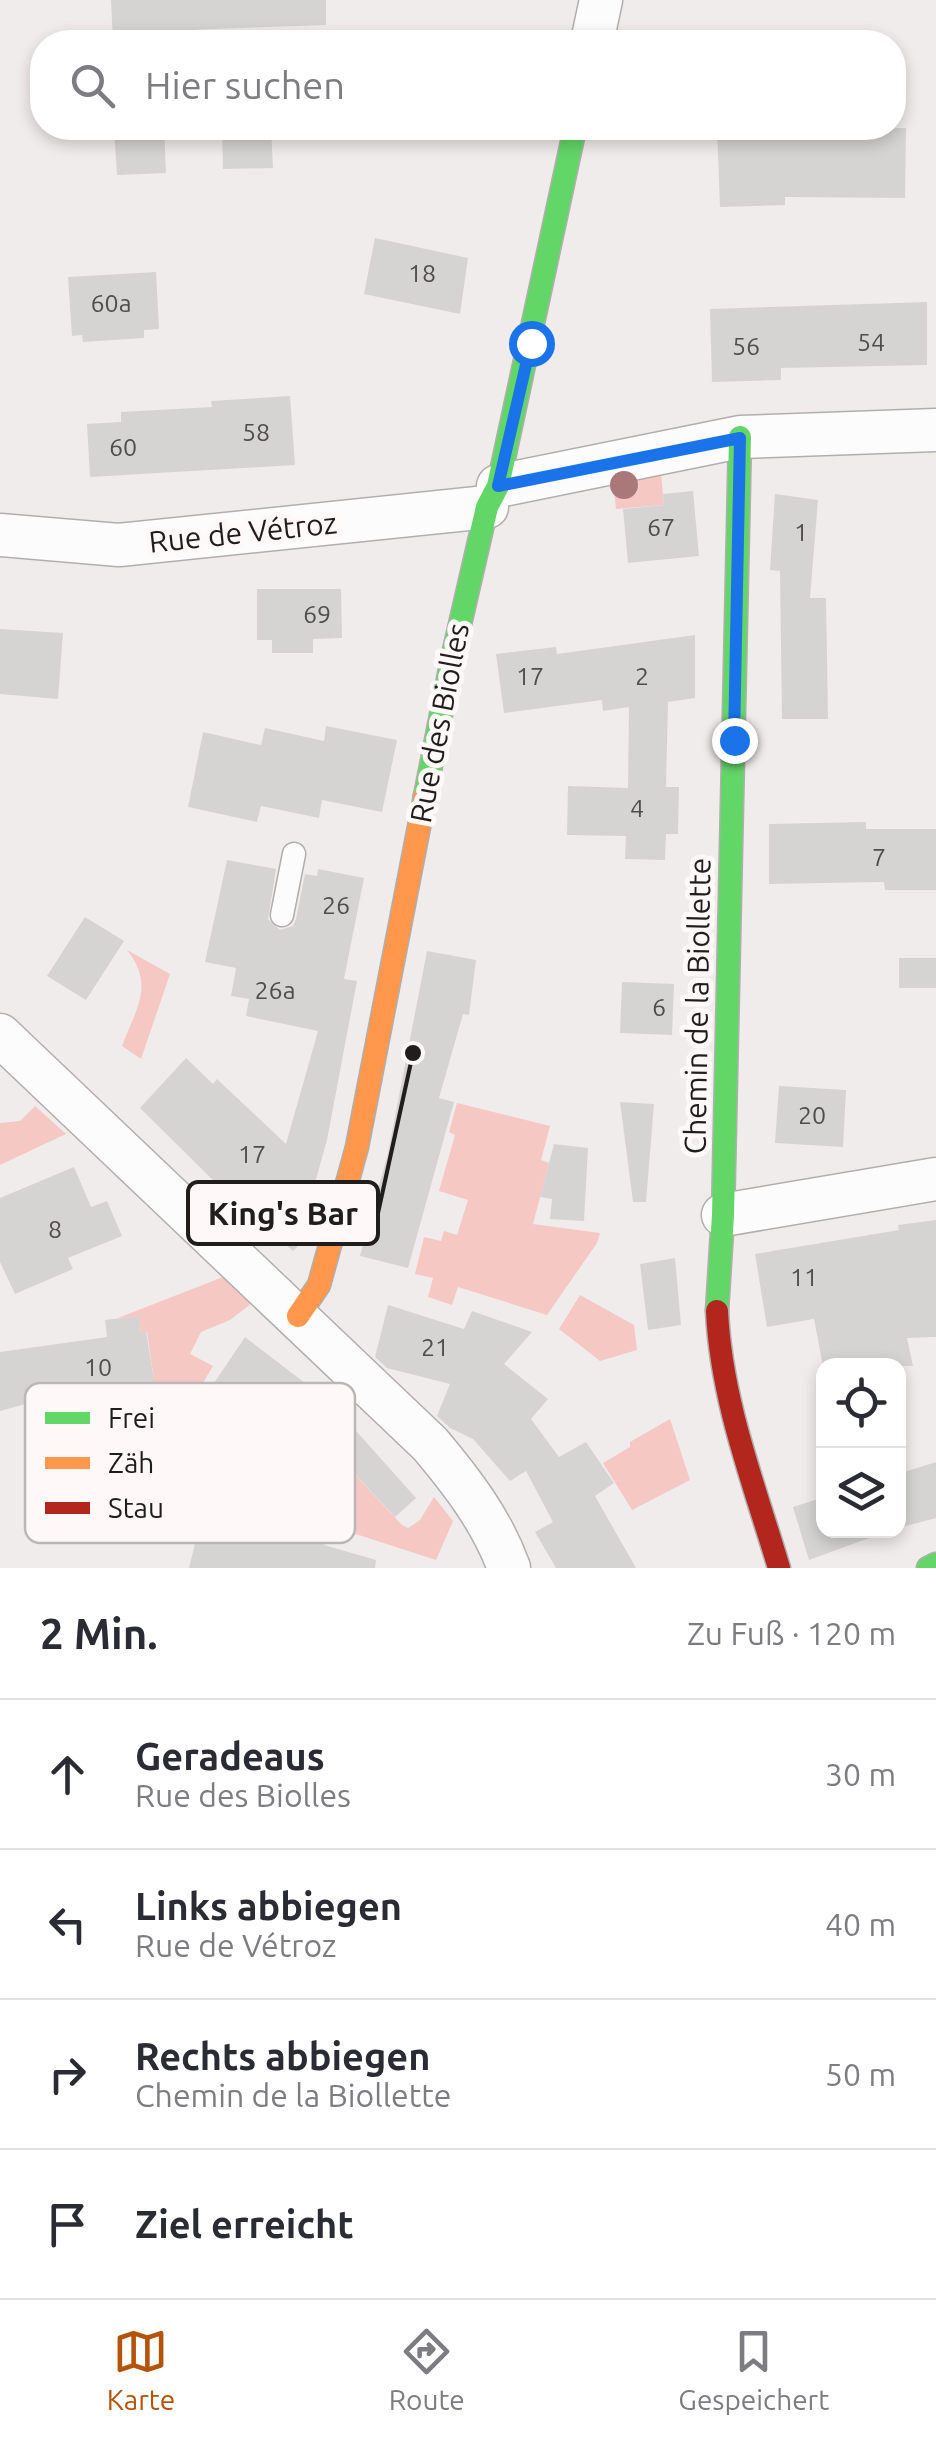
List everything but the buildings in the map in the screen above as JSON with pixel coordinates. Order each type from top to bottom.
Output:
[{"type":"street","points":[[595,30],[601,0]]},
{"type":"street","name":"Rue des Biolles","points":[[298,1316],[319,1285],[357,1146],[452,659],[572,140]]},
{"type":"street","name":"Rue de Vétroz","points":[[0,535],[119,545],[492,497],[740,438],[936,430]]},
{"type":"street","name":"Chemin de la Biollette","points":[[740,438],[723,1215],[716,1268],[718,1332],[724,1375],[779,1568]]},
{"type":"street","points":[[0,1034],[430,1444],[462,1482],[490,1526],[509,1568]]},
{"type":"street","points":[[723,1215],[936,1179]]},
{"type":"street","points":[[928,1568],[936,1564]]},
{"type":"lane","points":[[282,915],[294,854]]},
{"type":"shaded area","points":[[661,473],[664,505],[616,509],[612,474]]},
{"type":"shaded area","points":[[127,950],[170,974],[141,1059],[122,1046],[137,1009],[141,986],[140,975]]},
{"type":"shaded area","points":[[457,1103],[550,1126],[541,1160],[549,1163],[533,1224],[600,1233],[547,1315],[458,1287],[452,1305],[428,1297],[433,1278],[415,1274],[424,1237],[441,1241],[444,1231],[457,1235],[468,1200],[439,1191],[455,1135],[449,1132]]},
{"type":"shaded area","points":[[35,1106],[66,1134],[0,1165],[0,1123],[20,1121]]},
{"type":"shaded area","points":[[223,1277],[252,1303],[230,1320],[201,1332],[190,1354],[213,1366],[203,1383],[154,1383],[147,1332],[141,1332],[139,1317],[118,1318]]},
{"type":"shaded area","points":[[580,1295],[634,1325],[637,1350],[600,1361],[559,1329]]},
{"type":"shaded area","points":[[670,1419],[690,1480],[632,1510],[603,1463]]},
{"type":"shaded area","points":[[355,1475],[408,1528],[420,1520],[434,1497],[453,1521],[436,1560],[355,1534]]},
{"type":"traffic: fast","points":[[425,796],[452,659],[487,507],[498,486],[572,140]]},
{"type":"traffic: fast","points":[[717,1311],[723,1215],[740,437]]},
{"type":"traffic: fast","points":[[928,1568],[936,1564]]},
{"type":"traffic: slow","points":[[298,1316],[319,1285],[357,1147],[425,796]]},
{"type":"traffic: jam","points":[[717,1311],[732,1409],[779,1568]]},
{"type":"place","name":"King's Bar","points":[[413,1053]]},
{"type":"route","points":[[531,343],[498,486],[740,438],[734,740]]}]
